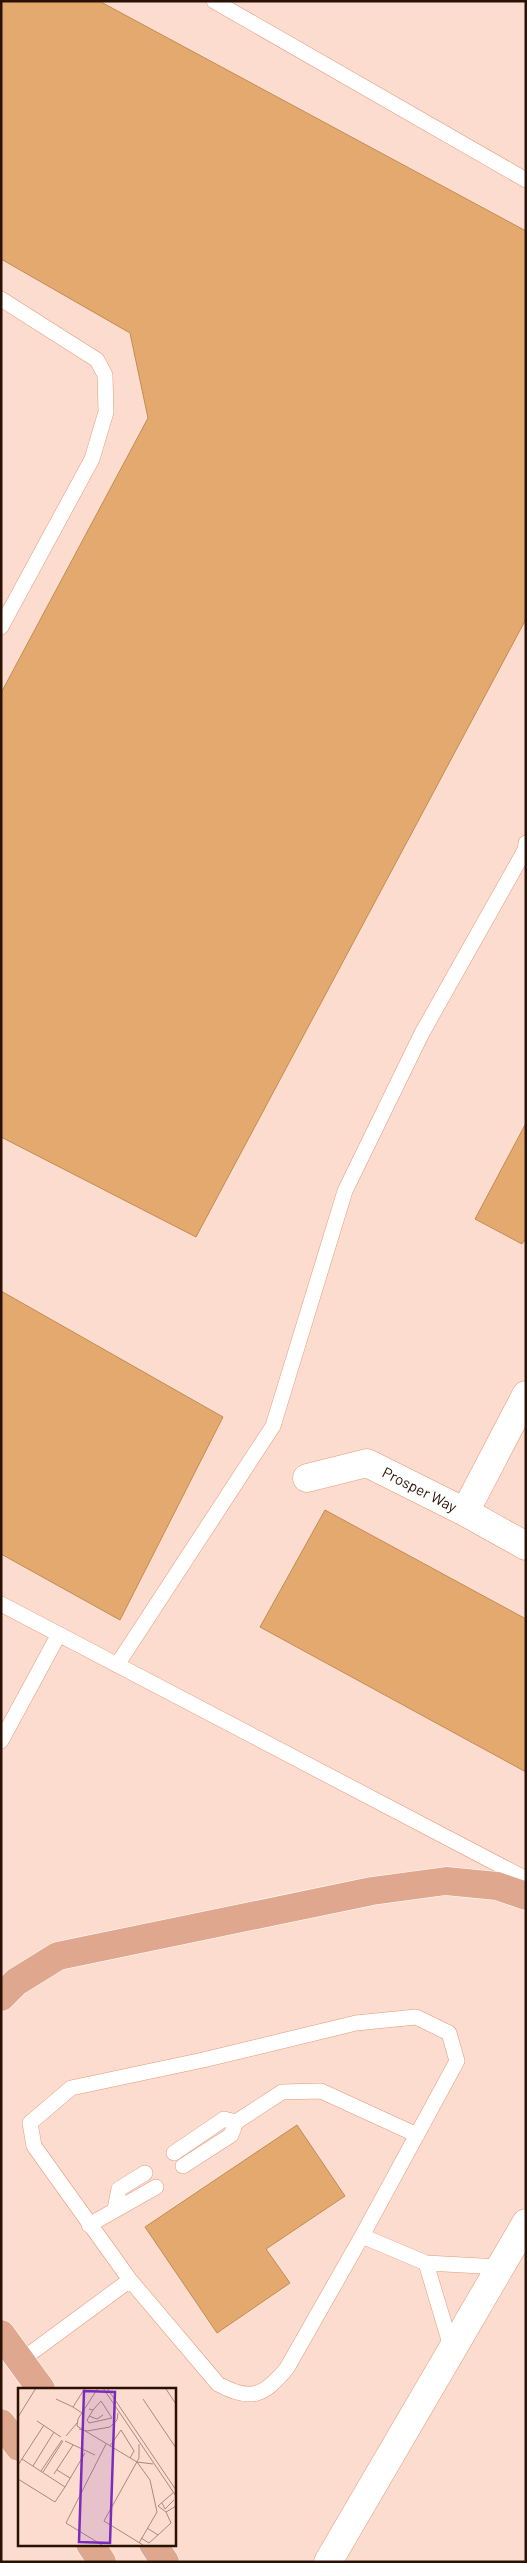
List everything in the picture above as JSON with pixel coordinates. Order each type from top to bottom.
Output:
[{"type":"main road","points":[[1,1997],[16,1982],[58,1956],[372,1891],[446,1880],[497,1886],[526,1896]]},
{"type":"main road","points":[[1,2334],[40,2388]]},
{"type":"main road","points":[[1,2423],[18,2446]]},
{"type":"main road","points":[[91,2546],[102,2562]]},
{"type":"main road","points":[[154,2546],[165,2562]]},
{"type":"street","points":[[465,1512],[526,1395]]},
{"type":"street","name":"Prosper Way","points":[[307,1478],[367,1463],[465,1512],[526,1546]]},
{"type":"street","points":[[328,2562],[526,2223]]},
{"type":"lane","points":[[214,1],[526,180]]},
{"type":"lane","points":[[1,299],[97,360],[104,375],[106,412],[92,460],[1,627]]},
{"type":"lane","points":[[117,1665],[274,1426],[344,1191],[422,1033],[524,850],[526,843]]},
{"type":"lane","points":[[1,1604],[526,1879]]},
{"type":"lane","points":[[1,1741],[59,1634]]},
{"type":"lane","points":[[416,2017],[449,2034],[456,2061],[417,2136],[287,2368],[271,2387],[256,2394],[235,2393],[218,2384],[130,2280],[34,2146],[30,2123],[71,2088],[203,2060],[356,2023],[416,2017]]},
{"type":"lane","points":[[184,2166],[231,2135],[236,2122],[282,2092],[321,2091],[417,2136]]},
{"type":"lane","points":[[174,2153],[224,2119],[236,2122]]},
{"type":"lane","points":[[115,2210],[119,2189],[144,2173]]},
{"type":"lane","points":[[89,2225],[156,2187]]},
{"type":"lane","points":[[362,2236],[426,2263],[500,2267]]},
{"type":"lane","points":[[426,2263],[452,2350]]},
{"type":"lane","points":[[20,2360],[130,2280]]},
{"type":"building","points":[[1,1],[99,1],[526,231],[526,619],[196,1237],[1,1137],[1,693],[148,418],[130,333],[1,259]]},
{"type":"building","points":[[526,1123],[526,1238],[522,1244],[475,1219]]},
{"type":"building","points":[[1,1291],[223,1417],[120,1620],[1,1554]]},
{"type":"building","points":[[325,1510],[526,1619],[526,1772],[260,1627]]},
{"type":"building","points":[[297,2125],[345,2196],[266,2249],[290,2283],[217,2333],[145,2227]]}]
